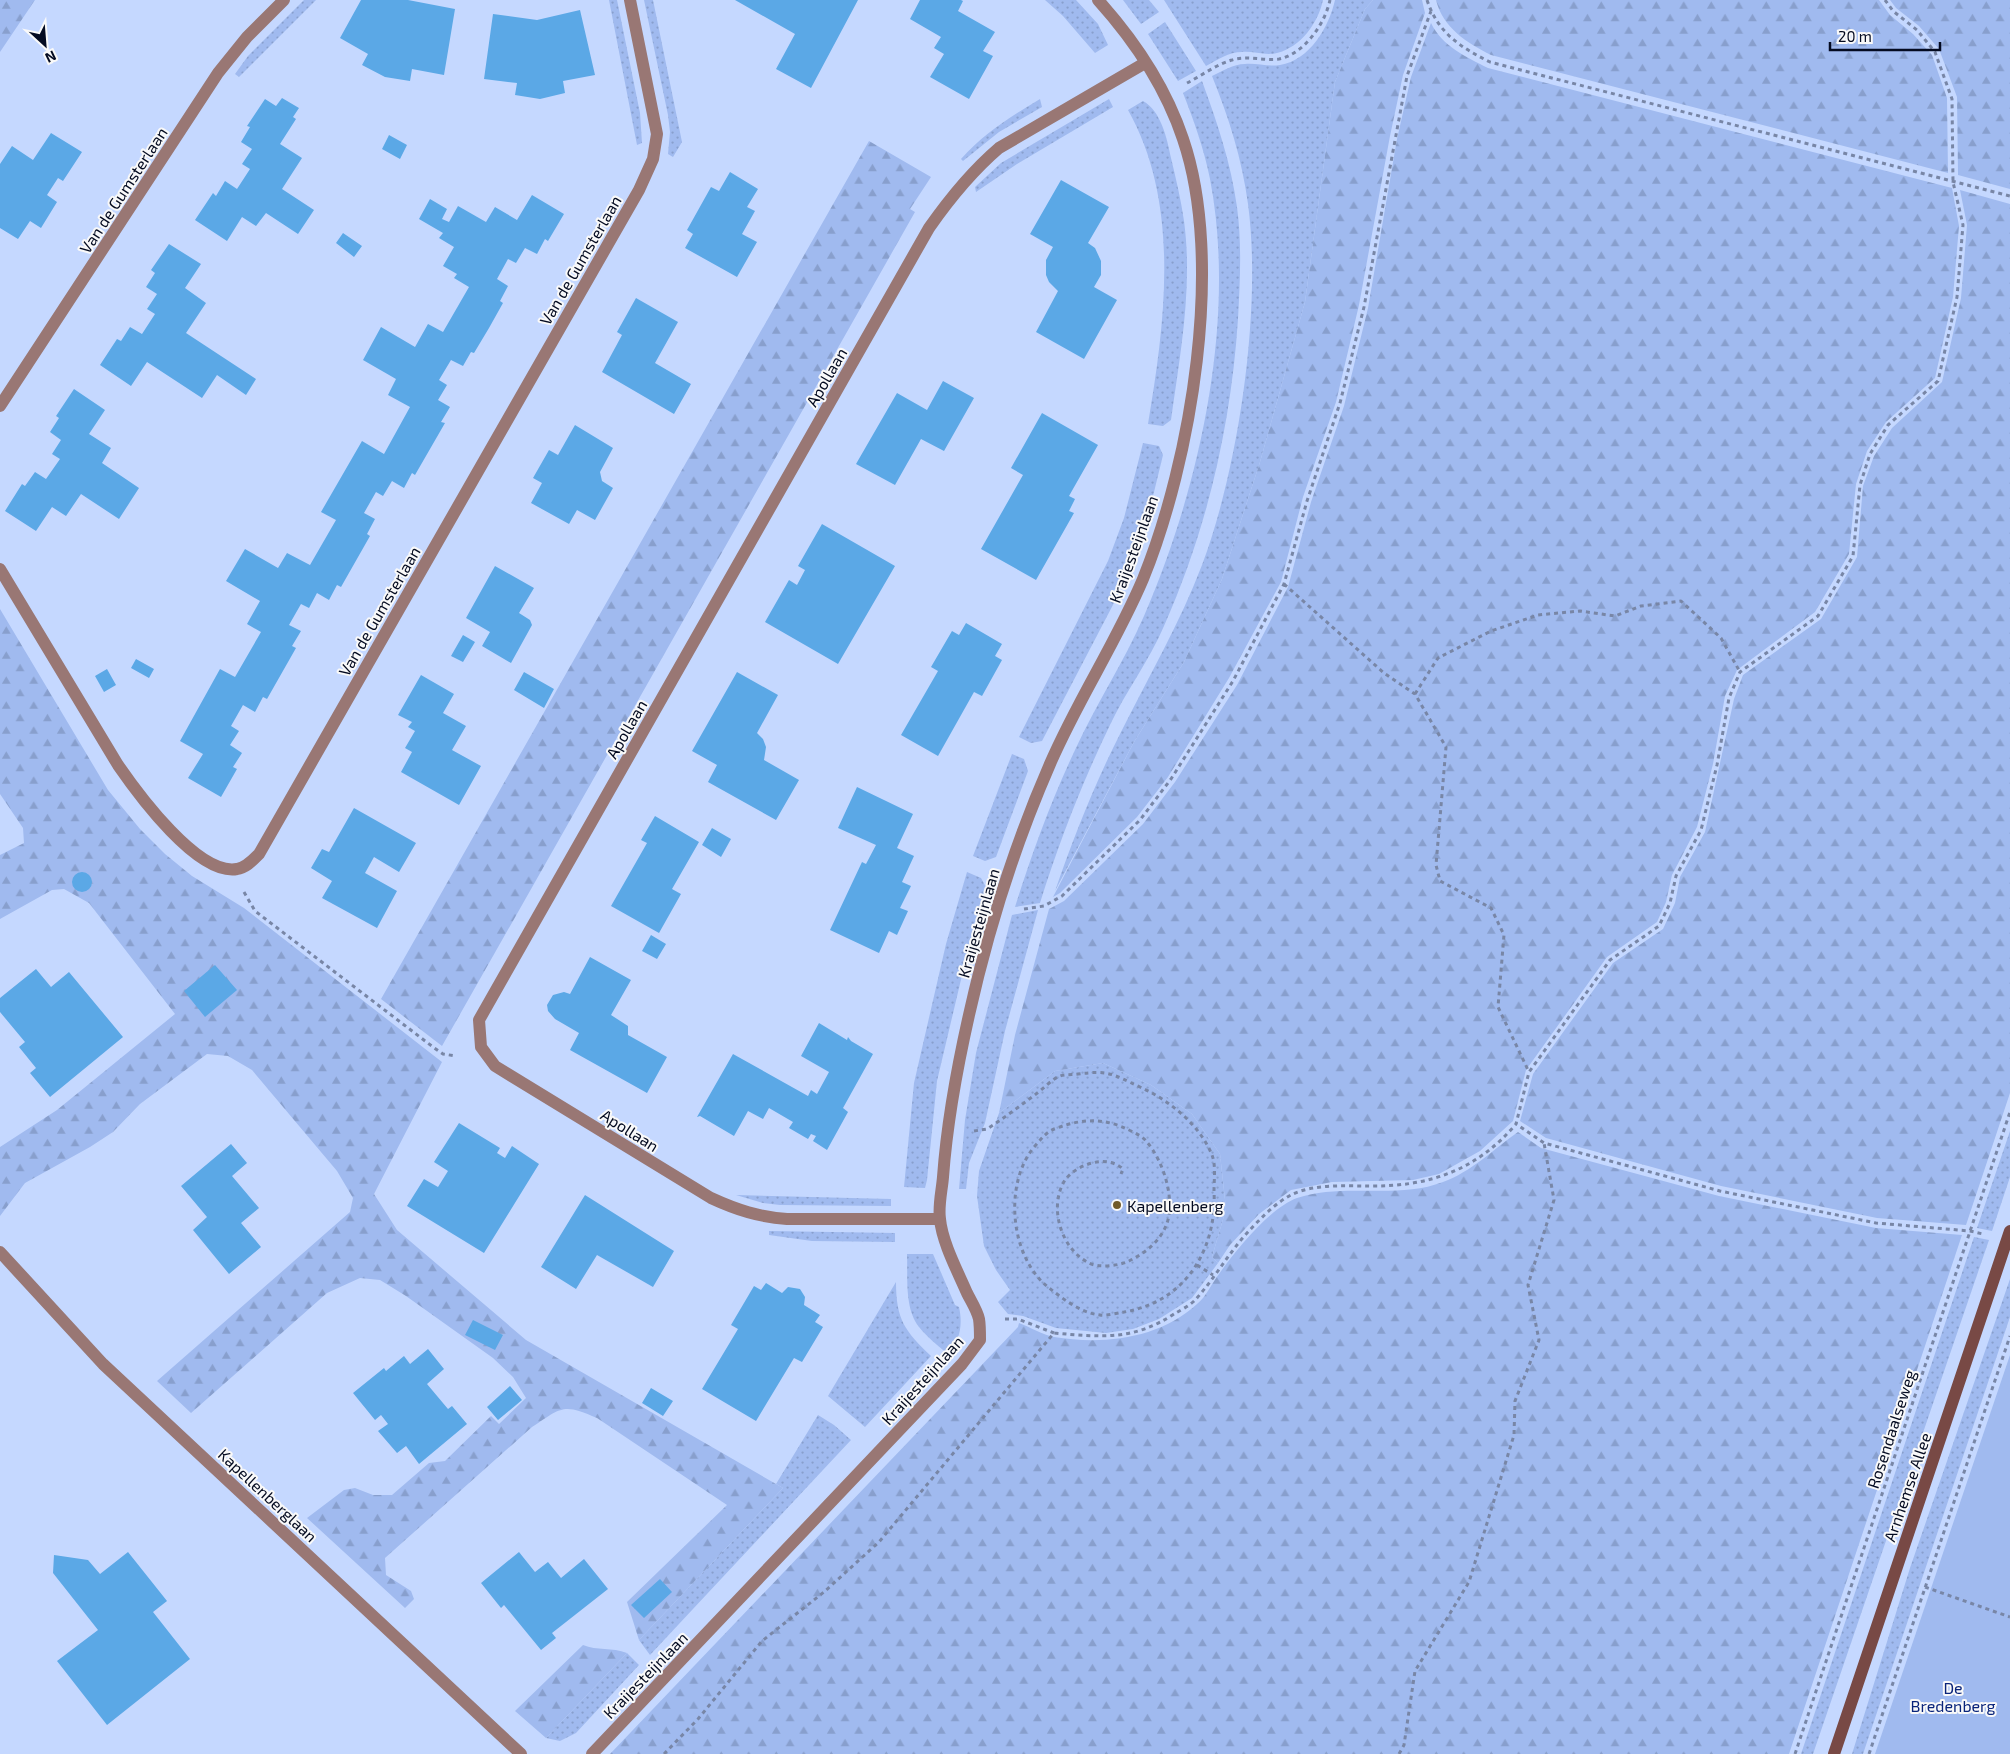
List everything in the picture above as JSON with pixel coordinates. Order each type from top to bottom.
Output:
[{"type":"street","name":"Van de Gumsterlaan","points":[[0,406],[218,74],[247,37],[284,0]]},
{"type":"street","name":"Van de Gumsterlaan","points":[[238,869],[250,863],[259,854],[639,190],[653,160],[657,134],[630,0]]},
{"type":"street","name":"Kraijesteijnlaan","points":[[592,1754],[962,1364],[980,1340],[979,1318],[956,1267],[940,1219],[946,1134],[969,1014],[996,914],[1024,827],[1051,760],[1129,611],[1144,576],[1176,477],[1189,412],[1197,358],[1202,298],[1201,247],[1195,188],[1184,140],[1165,95],[1112,15],[1098,0]]},
{"type":"street","name":"Apollaan","points":[[940,1219],[787,1219],[763,1217],[739,1211],[711,1198],[495,1066],[480,1047],[479,1020],[924,237],[952,195],[977,166],[999,148],[1145,63]]},
{"type":"street","points":[[0,569],[118,766],[137,792],[169,830],[199,855],[220,868],[238,869]]},
{"type":"street","name":"Arnhemse Allee","points":[[1834,1754],[2008,1236]]},
{"type":"street","name":"Kapellenberglaan","points":[[0,1252],[103,1364],[521,1754]]},
{"type":"path","points":[[1165,95],[1231,60],[1245,58],[1279,59],[1293,53],[1306,44],[1312,36],[1330,0]]},
{"type":"path","points":[[1427,0],[1431,11],[1446,33],[1462,48],[1490,62],[2010,196]]},
{"type":"path","points":[[979,1318],[1018,1319],[1054,1333],[1106,1337],[1134,1332],[1152,1326],[1195,1301],[1233,1248],[1262,1217],[1293,1194],[1332,1186],[1414,1184],[1441,1178],[1482,1155],[1516,1124],[1529,1072],[1610,960],[1660,926],[1670,903],[1676,876],[1701,830],[1717,765],[1729,698],[1740,672],[1818,616],[1853,556],[1860,485],[1870,454],[1888,425],[1938,381],[1957,297],[1963,225],[1953,182],[1952,99],[1935,52],[1916,30],[1893,11],[1885,0]]},
{"type":"path","points":[[996,914],[1044,906],[1062,896],[1140,820],[1171,779],[1233,681],[1284,584],[1307,501],[1340,403],[1364,307],[1407,76],[1431,11]]},
{"type":"path","points":[[1284,584],[1384,673],[1415,694],[1446,747],[1436,865],[1440,881],[1491,908],[1504,935],[1498,1008],[1529,1072]]},
{"type":"path","points":[[1415,694],[1438,658],[1490,631],[1538,615],[1580,611],[1615,616],[1641,606],[1681,601],[1720,638],[1740,672]]},
{"type":"path","points":[[238,869],[244,893],[255,911],[433,1047]]},
{"type":"path","points":[[946,1134],[987,1129],[1059,1076],[1104,1071],[1150,1091],[1188,1117],[1213,1156],[1215,1210],[1204,1252],[1189,1278],[1164,1300],[1135,1310],[1100,1315],[1068,1303],[1044,1284],[1030,1264],[1020,1242],[1014,1218],[1015,1186],[1025,1157],[1049,1131],[1078,1120],[1113,1122],[1145,1139],[1162,1165],[1170,1195],[1166,1228],[1146,1252],[1121,1265],[1090,1265],[1068,1246],[1059,1223],[1057,1200],[1066,1179],[1083,1166],[1103,1160],[1118,1165],[1122,1169],[1121,1174]]},
{"type":"path","name":"Rosendaalseweg","points":[[1795,1754],[2010,1112]]},
{"type":"path","points":[[1516,1124],[1544,1143],[1720,1191],[1876,1223],[1970,1230],[2008,1236]]},
{"type":"path","points":[[1399,1754],[1404,1745],[1415,1671],[1469,1582],[1514,1435],[1514,1401],[1539,1340],[1528,1285],[1554,1200],[1544,1143]]},
{"type":"path","points":[[1196,1265],[1213,1276]]},
{"type":"path","points":[[664,1754],[698,1719],[762,1641],[824,1592],[879,1542],[1054,1333]]},
{"type":"path","points":[[1868,1754],[2010,1336]]},
{"type":"path","points":[[1925,1587],[2010,1617]]},
{"type":"green space","points":[[0,0],[35,0],[0,52]]},
{"type":"green space","points":[[304,0],[316,0],[239,77],[235,74],[248,56]]},
{"type":"green space","points":[[609,0],[617,0],[640,113],[642,143],[637,145]]},
{"type":"green space","points":[[644,0],[653,0],[682,142],[673,157],[668,154],[670,132],[668,115]]},
{"type":"green space","points":[[1045,0],[1076,0],[1098,24],[1108,45],[1095,53],[1063,16]]},
{"type":"green space","points":[[1123,0],[1149,0],[1159,12],[1141,24]]},
{"type":"green space","points":[[1164,0],[1323,0],[1313,25],[1301,40],[1286,50],[1273,54],[1232,53],[1206,66]]},
{"type":"green space","points":[[1335,0],[1373,0],[1365,9],[1335,82],[1305,302],[1260,462],[1222,579],[1184,662],[1134,742],[1055,891],[1077,830],[1102,771],[1174,629],[1202,565],[1227,482],[1237,435],[1249,338],[1252,245],[1248,204],[1242,171],[1224,107],[1212,76],[1236,65],[1280,65],[1300,57],[1323,31]]},
{"type":"green space","points":[[1373,0],[1422,0],[1425,13],[1403,75],[1359,305],[1336,402],[1303,497],[1281,582],[1229,678],[1168,777],[1137,817],[1060,893],[1053,897],[1134,742],[1184,662],[1222,579],[1260,462],[1305,302],[1335,82],[1365,9]]},
{"type":"green space","points":[[1436,0],[1879,0],[1890,15],[1913,34],[1932,55],[1947,98],[1948,173],[1491,55],[1465,40],[1450,27],[1439,10]]},
{"type":"green space","points":[[1890,0],[2010,0],[2010,189],[1958,175],[1957,97],[1939,49],[1919,26],[1896,8]]},
{"type":"green space","points":[[1165,22],[1196,71],[1178,81],[1148,34]]},
{"type":"green space","points":[[1431,23],[1441,38],[1455,50],[1488,68],[1952,188],[1959,226],[1953,297],[1935,378],[1886,422],[1867,451],[1856,484],[1849,554],[1815,612],[1737,670],[1725,696],[1713,764],[1697,827],[1672,875],[1666,902],[1657,922],[1607,957],[1526,1070],[1513,1121],[1480,1151],[1439,1174],[1413,1180],[1332,1182],[1291,1190],[1259,1214],[1230,1245],[1218,1263],[1212,1257],[1226,1209],[1220,1154],[1192,1114],[1151,1085],[1103,1063],[1055,1071],[999,1113],[1015,1035],[1049,909],[1064,901],[1143,824],[1175,782],[1237,685],[1288,587],[1311,502],[1344,406],[1368,308],[1397,139],[1411,77]]},
{"type":"green space","points":[[1202,81],[1227,159],[1239,221],[1239,305],[1235,359],[1223,438],[1193,552],[1164,626],[1145,664],[1116,712],[1090,769],[1063,835],[1040,903],[1015,907],[1042,827],[1066,769],[1144,616],[1182,513],[1197,458],[1208,402],[1216,345],[1219,288],[1217,233],[1210,179],[1205,157],[1183,93]]},
{"type":"green space","points":[[1040,99],[1042,107],[999,132],[963,161],[961,159],[988,133]]},
{"type":"green space","points":[[1109,99],[1113,107],[1017,164],[976,192],[975,187],[1001,163]]},
{"type":"green space","points":[[1143,101],[1159,118],[1165,134],[1184,221],[1186,246],[1186,296],[1181,346],[1171,420],[1163,426],[1148,424],[1160,346],[1163,305],[1164,264],[1162,224],[1156,185],[1145,146],[1128,110]]},
{"type":"green space","points":[[869,141],[931,177],[910,209],[915,212],[442,1046],[381,999]]},
{"type":"green space","points":[[1960,190],[2010,204],[2010,1093],[1966,1225],[1877,1218],[1721,1186],[1546,1138],[1520,1121],[1533,1074],[1613,963],[1663,929],[1675,903],[1680,877],[1705,832],[1734,699],[1743,675],[1821,619],[1857,557],[1863,486],[1874,456],[1892,428],[1942,382],[1961,298],[1967,225]]},
{"type":"green space","points":[[1143,443],[1159,446],[1163,455],[1146,525],[1115,601],[1042,741],[1031,743],[1019,737],[1108,561],[1124,518]]},
{"type":"green space","points":[[0,609],[108,790],[140,829],[165,854],[192,876],[244,908],[442,1062],[374,1194],[397,1230],[526,1340],[783,1488],[639,1640],[627,1602],[727,1505],[597,1418],[586,1413],[563,1409],[532,1427],[385,1558],[386,1575],[411,1591],[414,1599],[405,1608],[307,1518],[344,1490],[355,1488],[373,1495],[392,1495],[429,1463],[445,1461],[491,1416],[499,1424],[526,1398],[513,1377],[493,1358],[406,1296],[380,1280],[360,1278],[327,1293],[191,1413],[157,1381],[350,1212],[353,1198],[337,1171],[252,1070],[228,1056],[207,1054],[140,1104],[113,1132],[25,1183],[0,1216],[0,1147],[57,1110],[175,1014],[89,903],[64,889],[52,890],[0,919],[0,855],[24,843],[23,828],[0,794]]},
{"type":"green space","points":[[1012,754],[1024,759],[1028,771],[996,857],[985,861],[973,856]]},
{"type":"green space","points":[[967,872],[981,878],[987,889],[968,950],[937,1081],[925,1188],[904,1187],[914,1083],[946,944]]},
{"type":"green space","points":[[1038,910],[1005,1031],[985,1123],[969,1163],[966,1189],[959,1189],[965,1120],[976,1053],[1012,915]]},
{"type":"green space","points":[[1103,1063],[1151,1085],[1192,1114],[1220,1154],[1226,1209],[1212,1257],[1218,1263],[1192,1298],[1159,1319],[1133,1329],[1106,1333],[1056,1328],[1023,1316],[1008,1314],[998,1302],[1010,1290],[996,1270],[984,1246],[977,1196],[979,1171],[999,1113],[1055,1071]]},
{"type":"green space","points":[[2010,1131],[2010,1177],[1992,1231],[1977,1228]]},
{"type":"green space","points":[[1518,1132],[1541,1148],[1719,1196],[1876,1228],[1962,1235],[1789,1754],[610,1754],[1018,1327],[1019,1323],[1050,1336],[1073,1339],[1111,1339],[1130,1337],[1148,1332],[1182,1316],[1200,1301],[1244,1242],[1265,1220],[1287,1203],[1315,1193],[1407,1190],[1443,1182],[1473,1166]]},
{"type":"green space","points":[[736,1195],[891,1199],[891,1206],[780,1205],[763,1203]]},
{"type":"green space","points":[[769,1231],[895,1233],[895,1242],[812,1241],[769,1235]]},
{"type":"green space","points":[[1974,1237],[1989,1240],[1813,1754],[1801,1754]]},
{"type":"green space","points":[[907,1254],[933,1254],[955,1305],[959,1307],[961,1320],[958,1338],[948,1354],[919,1327],[914,1319],[908,1292]]},
{"type":"green space","points":[[2010,1279],[2010,1317],[1863,1754],[1852,1754],[1910,1568]]},
{"type":"green space","points":[[896,1282],[896,1295],[900,1316],[908,1332],[931,1356],[865,1427],[828,1396]]},
{"type":"green space","name":"De Bredenberg","points":[[2010,1355],[2010,1754],[1875,1754]]},
{"type":"green space","points":[[818,1415],[834,1425],[851,1440],[650,1655],[639,1640],[783,1488],[776,1484]]},
{"type":"green space","points":[[583,1645],[627,1653],[546,1738],[515,1711]]},
{"type":"green space","points":[[627,1653],[639,1665],[576,1733],[560,1741],[546,1738]]},
{"type":"building","points":[[361,0],[408,0],[455,9],[444,75],[412,69],[410,81],[385,77],[362,65],[368,54],[340,38]]},
{"type":"building","points":[[735,0],[858,0],[811,88],[776,69],[795,34]]},
{"type":"building","points":[[920,0],[961,0],[963,1],[958,11],[995,32],[983,51],[993,56],[969,99],[930,77],[944,54],[934,48],[941,37],[910,19]]},
{"type":"building","points":[[580,10],[595,75],[563,81],[565,93],[540,99],[515,95],[517,83],[484,79],[493,14],[537,20]]},
{"type":"building","points":[[282,98],[299,108],[293,117],[296,119],[280,144],[302,158],[282,189],[314,210],[298,234],[266,213],[256,226],[242,217],[227,241],[195,220],[213,193],[216,196],[225,181],[237,189],[250,169],[242,164],[252,149],[241,142],[250,127],[247,126],[265,99],[276,106]]},
{"type":"building","points":[[51,133],[82,152],[63,181],[58,178],[47,195],[57,202],[41,228],[30,221],[18,239],[0,228],[0,164],[12,146],[33,160]]},
{"type":"building","points":[[389,135],[407,145],[400,159],[382,149]]},
{"type":"building","points":[[730,172],[758,189],[747,207],[755,211],[742,234],[757,242],[737,277],[685,248],[693,234],[687,230],[711,187],[719,191]]},
{"type":"building","points":[[1061,180],[1109,207],[1088,243],[1095,248],[1101,261],[1101,275],[1094,287],[1117,300],[1084,359],[1036,332],[1058,291],[1049,282],[1046,275],[1046,260],[1053,247],[1030,234]]},
{"type":"building","points":[[532,195],[564,214],[548,241],[545,239],[537,254],[525,248],[516,263],[508,259],[497,279],[508,286],[500,301],[503,303],[489,328],[474,353],[471,352],[463,366],[451,360],[439,380],[447,385],[438,400],[450,407],[441,422],[445,423],[415,475],[412,473],[404,488],[392,481],[383,496],[376,492],[364,513],[375,519],[367,534],[370,536],[341,587],[337,585],[329,600],[317,593],[309,608],[301,604],[289,625],[301,631],[292,646],[296,648],[267,699],[263,697],[255,712],[243,705],[231,726],[239,731],[230,745],[242,753],[233,767],[237,769],[221,797],[188,778],[203,754],[180,741],[220,669],[235,677],[261,632],[247,624],[260,601],[226,581],[245,549],[278,568],[287,553],[310,565],[336,520],[321,512],[362,441],[384,454],[410,407],[388,395],[396,379],[363,360],[381,327],[415,347],[428,324],[443,332],[469,287],[454,278],[457,274],[443,266],[454,247],[439,238],[443,233],[419,219],[430,199],[447,209],[442,219],[449,222],[458,206],[486,222],[495,207],[517,220]]},
{"type":"building","points":[[343,233],[362,246],[354,257],[336,243]]},
{"type":"building","points":[[169,244],[201,264],[185,288],[206,303],[186,333],[256,379],[246,395],[217,375],[202,398],[147,362],[131,386],[100,365],[117,339],[121,341],[130,327],[142,334],[155,314],[147,309],[157,294],[146,287],[155,273],[151,270]]},
{"type":"building","points":[[636,298],[678,322],[655,363],[691,384],[674,414],[602,372],[622,335],[617,332]]},
{"type":"building","points":[[943,381],[974,398],[944,451],[921,439],[895,485],[856,464],[897,393],[927,410]]},
{"type":"building","points":[[74,389],[105,410],[89,434],[111,448],[102,463],[139,488],[119,519],[81,494],[66,516],[52,507],[36,531],[5,511],[22,484],[25,486],[35,472],[46,479],[60,459],[52,454],[61,440],[50,432],[59,418],[56,416]]},
{"type":"building","points":[[1042,413],[1098,445],[1069,496],[1075,499],[1069,511],[1074,513],[1036,580],[981,549],[1023,475],[1011,468]]},
{"type":"building","points":[[575,425],[613,448],[600,472],[602,481],[613,488],[595,520],[577,510],[569,524],[531,503],[542,483],[533,478],[549,450],[558,455]]},
{"type":"building","points":[[822,524],[895,566],[838,664],[765,622],[789,580],[797,585],[805,570],[798,566]]},
{"type":"building","points":[[495,566],[534,588],[519,613],[530,620],[532,625],[511,663],[482,646],[490,632],[466,618]]},
{"type":"building","points":[[966,623],[1002,644],[995,656],[1002,660],[982,696],[974,692],[938,756],[901,735],[938,671],[931,667],[952,631],[959,635]]},
{"type":"building","points":[[463,635],[475,642],[463,662],[451,656]]},
{"type":"building","points":[[136,659],[154,669],[149,678],[131,668]]},
{"type":"building","points":[[107,669],[116,685],[104,692],[95,676]]},
{"type":"building","points":[[524,672],[554,689],[544,708],[514,690]]},
{"type":"building","points":[[737,672],[778,695],[757,733],[763,739],[766,747],[764,760],[799,780],[776,820],[708,782],[717,765],[692,751]]},
{"type":"building","points":[[421,675],[454,694],[443,713],[466,726],[452,750],[481,766],[459,805],[401,772],[412,752],[405,748],[415,731],[408,727],[412,722],[398,715]]},
{"type":"building","points":[[857,787],[913,814],[897,848],[914,856],[902,882],[911,886],[900,908],[908,911],[897,935],[889,931],[879,953],[830,930],[862,862],[866,864],[876,845],[838,828]]},
{"type":"building","points":[[354,808],[416,843],[399,872],[374,857],[365,873],[397,891],[377,928],[322,898],[332,881],[311,868],[322,849],[329,852]]},
{"type":"building","points":[[655,816],[699,842],[672,889],[681,894],[659,933],[611,906],[647,843],[641,840]]},
{"type":"building","points":[[712,828],[731,839],[721,857],[702,845]]},
{"type":"building","points":[[82,872],[89,875],[92,882],[89,889],[82,892],[75,889],[72,882],[75,875]]},
{"type":"building","points":[[651,935],[666,944],[657,959],[642,951]]},
{"type":"building","points":[[590,957],[631,980],[611,1015],[628,1026],[628,1035],[667,1057],[647,1093],[570,1050],[579,1033],[555,1019],[548,1011],[547,1005],[553,995],[564,992],[570,994]]},
{"type":"building","points":[[215,965],[237,990],[205,1017],[184,991]]},
{"type":"building","points":[[36,969],[51,987],[69,972],[123,1037],[50,1097],[30,1073],[36,1068],[19,1047],[25,1042],[0,1012],[0,998]]},
{"type":"building","points":[[819,1023],[847,1040],[848,1037],[851,1041],[873,1054],[843,1108],[848,1112],[827,1150],[813,1141],[816,1136],[811,1134],[808,1139],[789,1128],[793,1122],[769,1108],[763,1119],[748,1111],[734,1136],[700,1116],[697,1117],[733,1054],[808,1096],[811,1090],[817,1094],[829,1072],[801,1056]]},
{"type":"building","points":[[459,1123],[500,1148],[497,1153],[505,1158],[512,1146],[539,1164],[484,1253],[407,1206],[424,1179],[438,1187],[448,1171],[434,1162]]},
{"type":"building","points":[[231,1144],[247,1163],[232,1176],[259,1208],[241,1223],[261,1247],[229,1274],[193,1230],[207,1217],[181,1186]]},
{"type":"building","points":[[585,1195],[674,1251],[653,1287],[597,1255],[576,1289],[541,1267]]},
{"type":"building","points":[[766,1283],[782,1293],[788,1287],[800,1289],[805,1297],[804,1305],[820,1315],[815,1322],[823,1327],[802,1362],[794,1358],[756,1421],[702,1389],[738,1329],[731,1325],[754,1286],[761,1290]]},
{"type":"building","points":[[473,1320],[503,1335],[495,1350],[465,1335]]},
{"type":"building","points":[[428,1349],[444,1369],[427,1384],[448,1409],[452,1406],[467,1424],[419,1464],[406,1446],[397,1453],[378,1431],[388,1424],[381,1415],[375,1420],[353,1393],[384,1368],[386,1371],[404,1356],[410,1364]]},
{"type":"building","points":[[510,1386],[522,1400],[498,1420],[487,1407]]},
{"type":"building","points":[[651,1388],[673,1401],[663,1416],[642,1403]]},
{"type":"building","points":[[128,1552],[167,1601],[153,1612],[190,1659],[107,1725],[57,1661],[98,1630],[53,1573],[54,1555],[88,1560],[100,1574]]},
{"type":"building","points":[[519,1552],[535,1572],[548,1562],[561,1578],[584,1559],[608,1589],[552,1633],[556,1638],[541,1650],[504,1605],[501,1608],[481,1583]]},
{"type":"building","points":[[660,1579],[672,1592],[644,1618],[631,1605]]},
{"type":"place","name":"Kapellenberg","points":[[1117,1205]]}]
